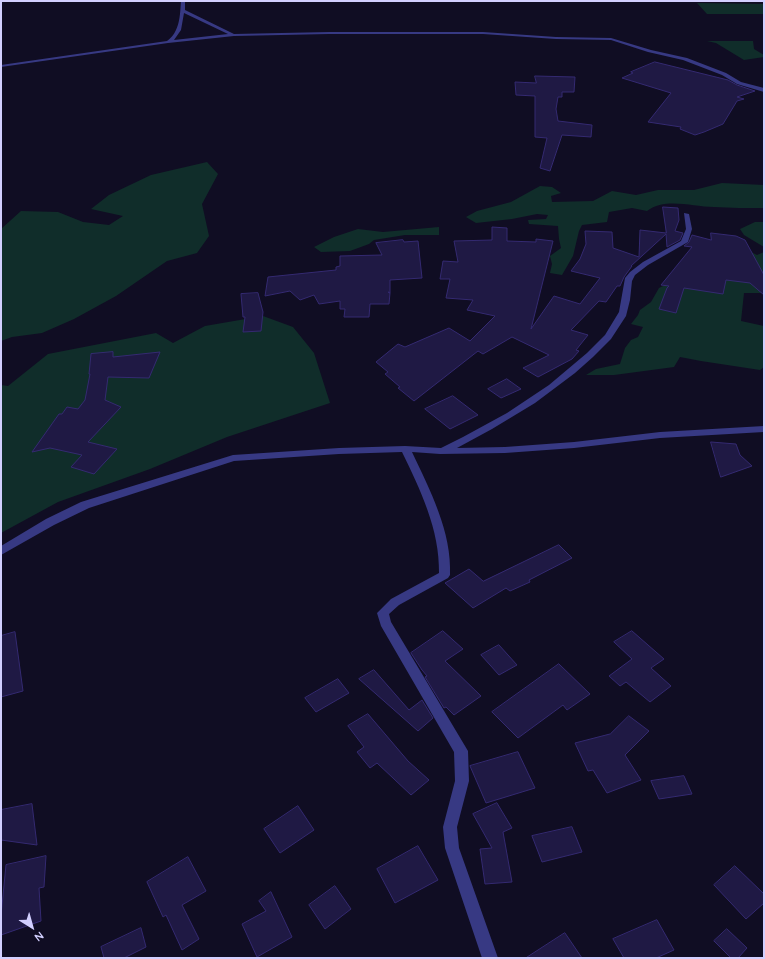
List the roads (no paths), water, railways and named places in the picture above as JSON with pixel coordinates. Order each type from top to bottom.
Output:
[{"type":"street","points":[[168,42],[173,40],[178,35],[182,1]]},
{"type":"street","points":[[182,10],[234,35]]},
{"type":"street","points":[[1,66],[168,42],[234,35],[457,33],[611,38],[650,51],[685,59],[724,74],[739,83],[764,90]]},
{"type":"street","points":[[440,452],[479,433],[516,412],[558,383],[587,357],[608,336],[619,322],[626,303],[629,278],[643,264],[684,242],[689,229],[686,214]]},
{"type":"street","points":[[1,551],[50,522],[85,505],[232,458],[339,451],[405,449],[440,452],[506,450],[574,445],[660,435],[764,429]]},
{"type":"street","points":[[405,449],[438,525],[445,567],[444,575],[395,602],[383,613],[385,623],[461,750],[462,781],[450,827],[452,848],[490,958]]}]
